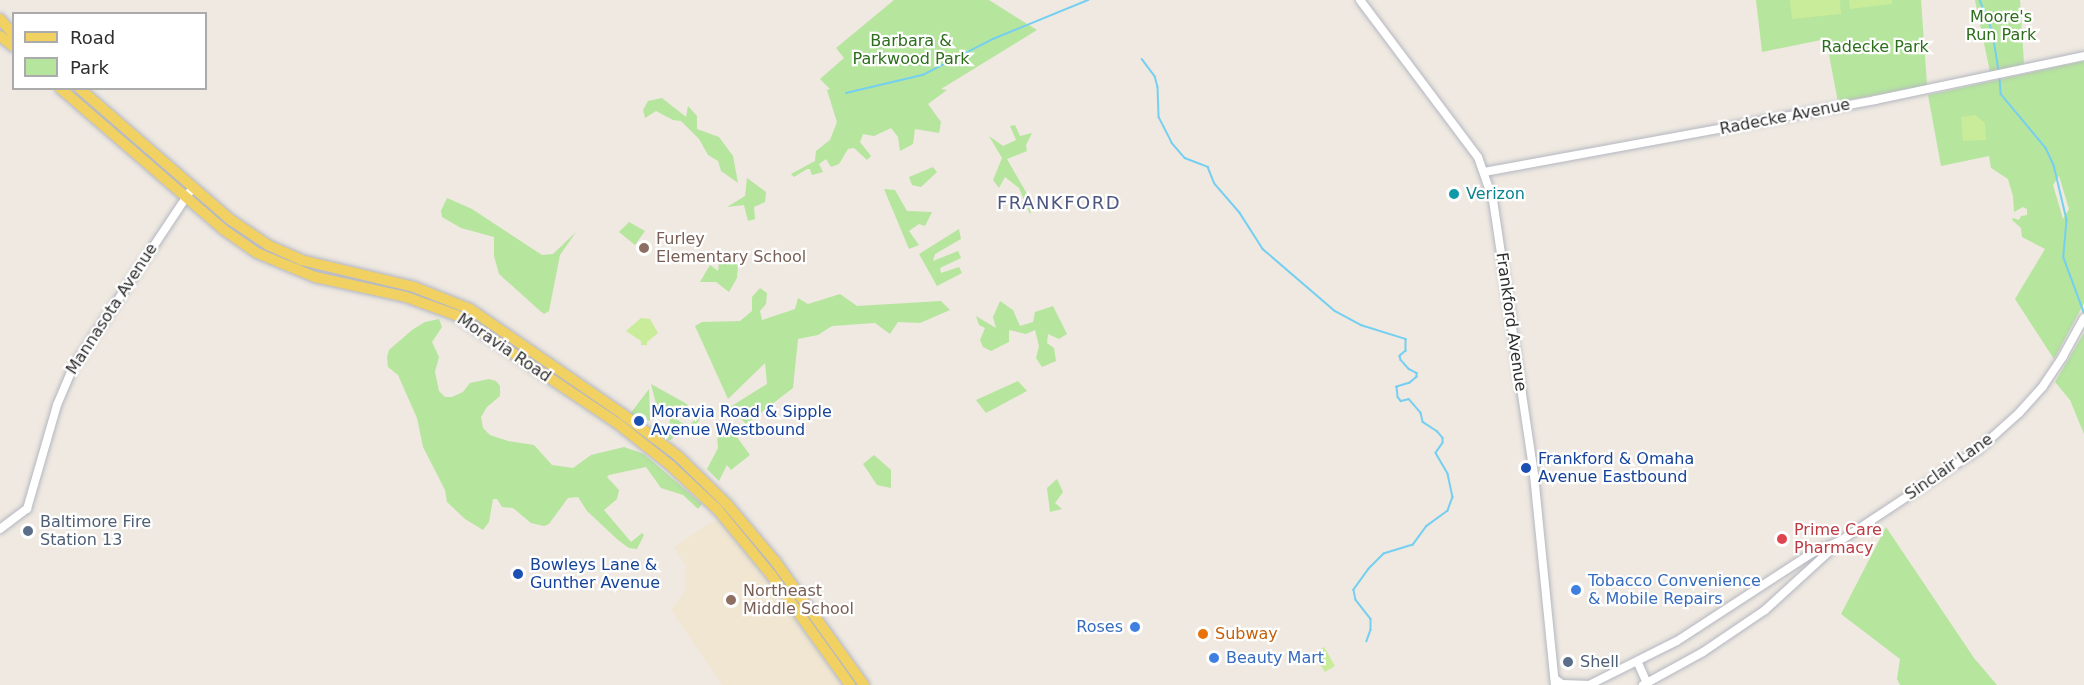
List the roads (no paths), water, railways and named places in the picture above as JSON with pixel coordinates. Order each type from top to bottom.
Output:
[{"type":"main road","points":[[0,19],[12,33]]},
{"type":"main road","points":[[0,36],[12,45]]},
{"type":"main road","name":"Moravia Road","points":[[62,90],[237,240],[273,262],[315,277],[411,298],[456,315],[617,423],[671,466],[718,510],[772,576],[850,685]]},
{"type":"main road","name":"Moravia Road","points":[[81,90],[246,231],[288,255],[332,269],[414,287],[470,309],[624,415],[678,456],[727,504],[775,561],[864,685]]},
{"type":"street","name":"Frankford Avenue","points":[[1360,0],[1478,157],[1484,172],[1495,212],[1534,474],[1555,682]]},
{"type":"street","name":"Radecke Avenue","points":[[1484,172],[1580,156],[1989,77],[2084,56]]},
{"type":"street","name":"Mannasota Avenue","points":[[0,529],[27,509],[57,405],[72,369],[193,187]]},
{"type":"street","name":"Sinclair Lane","points":[[1645,684],[1703,652],[1765,610],[1840,541],[1960,463],[1992,439],[2043,386],[2084,318]]},
{"type":"street","name":"Sinclair Lane","points":[[1590,685],[1638,663],[1677,641],[1812,553],[1840,541]]},
{"type":"street","points":[[1638,663],[1645,684]]},
{"type":"street","points":[[1555,682],[1590,685]]},
{"type":"waterway","points":[[846,93],[923,75],[993,39],[1088,0]]},
{"type":"waterway","points":[[1980,0],[1993,33],[1999,70]]},
{"type":"waterway","points":[[1142,59],[1155,76],[1158,87],[1159,117],[1172,143],[1185,158],[1208,167],[1215,184],[1240,213],[1263,249],[1335,311],[1361,325],[1406,339],[1406,351],[1400,356],[1401,360],[1409,369],[1417,373],[1417,377],[1410,383],[1397,387],[1398,397],[1401,401],[1409,399],[1421,413],[1423,422],[1443,438],[1443,443],[1436,453],[1448,474],[1453,497],[1448,511],[1427,526],[1413,545],[1384,554],[1369,569],[1354,590],[1356,600],[1371,619],[1371,630],[1367,641]]},
{"type":"waterway","points":[[2000,78],[2001,94],[2046,148],[2054,165],[2067,220],[2064,258],[2084,312]]},
{"type":"place","name":"Verizon","points":[[1454,194]]},
{"type":"place","name":"Furley Elementary School","points":[[644,248]]},
{"type":"place","name":"Moravia Road & Sipple Avenue Westbound","points":[[639,421]]},
{"type":"place","name":"Frankford & Omaha Avenue Eastbound","points":[[1526,468]]},
{"type":"place","name":"Baltimore Fire Station 13","points":[[28,531]]},
{"type":"place","name":"Prime Care Pharmacy","points":[[1782,539]]},
{"type":"place","name":"Bowleys Lane & Gunther Avenue","points":[[518,574]]},
{"type":"place","name":"Tobacco Convenience & Mobile Repairs","points":[[1576,590]]},
{"type":"place","name":"Northeast Middle School","points":[[731,600]]},
{"type":"place","name":"Roses","points":[[1135,627]]},
{"type":"place","name":"Subway","points":[[1203,634]]},
{"type":"place","name":"Beauty Mart","points":[[1214,658]]},
{"type":"place","name":"Shell","points":[[1568,662]]},
{"type":"district","name":"FRANKFORD","points":[[1059,203]]},
{"type":"park label","name":"Moore's Run Park","points":[[2001,26]]},
{"type":"park label","name":"Radecke Park","points":[[1875,47]]},
{"type":"park label","name":"Barbara & Parkwood Park","points":[[911,50]]}]
